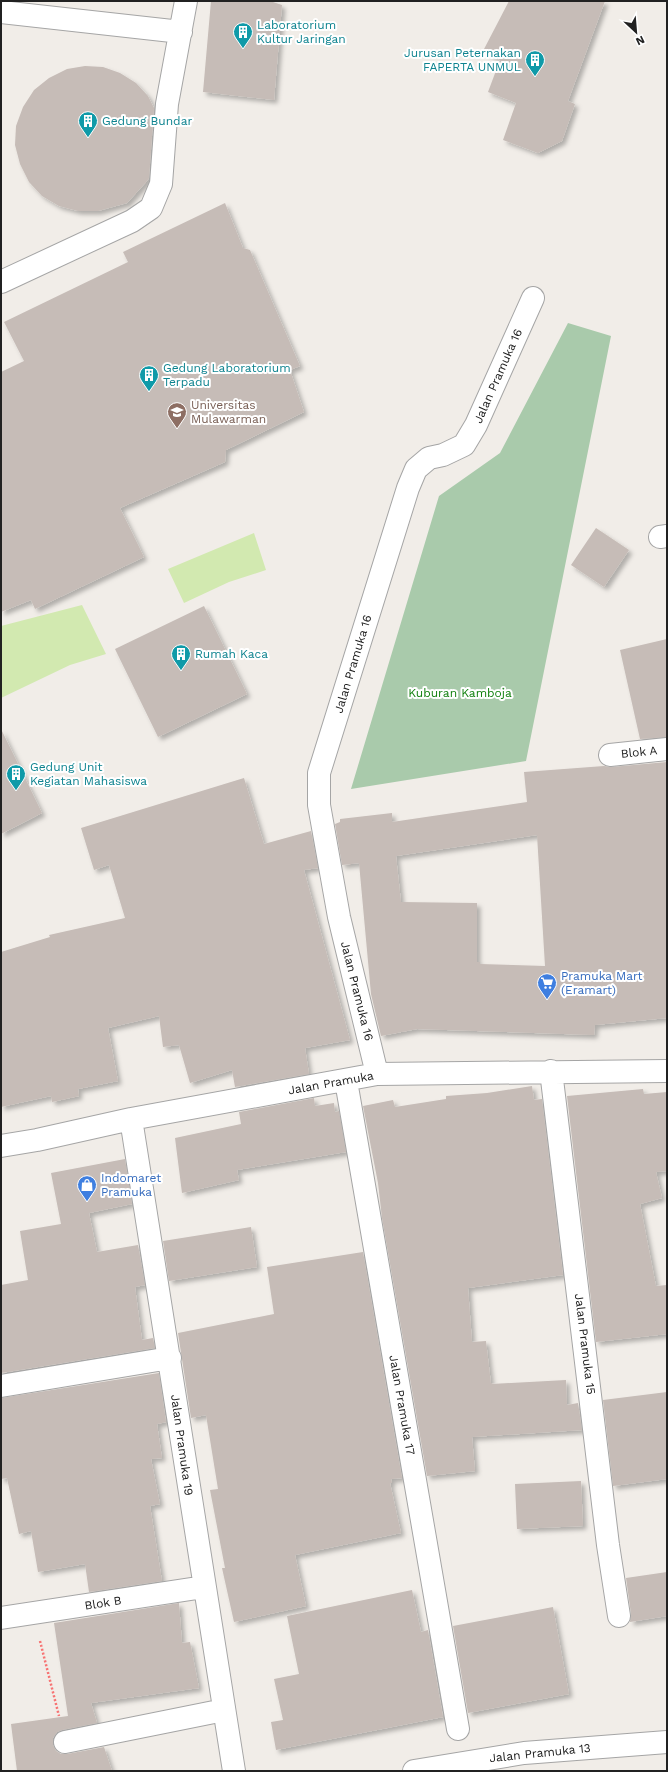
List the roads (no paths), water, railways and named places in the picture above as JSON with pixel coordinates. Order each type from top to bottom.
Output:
[{"type":"street","points":[[1,282],[132,221],[151,208],[161,184],[167,104],[186,1]]},
{"type":"street","points":[[1,12],[181,32]]},
{"type":"street","name":"Jalan Pramuka 16","points":[[378,1074],[339,917],[319,804],[319,773],[408,488],[416,469],[429,458],[443,455],[464,445],[476,426],[533,298]]},
{"type":"street","name":"Blok A","points":[[610,755],[667,749]]},
{"type":"street","name":"Jalan Pramuka","points":[[1,1146],[37,1140],[131,1119],[378,1074],[667,1071]]},
{"type":"street","name":"Jalan Pramuka 15","points":[[551,1072],[608,1545],[619,1616]]},
{"type":"street","name":"Jalan Pramuka 17","points":[[346,1081],[458,1729]]},
{"type":"street","name":"Jalan Pramuka 19","points":[[131,1119],[170,1358],[204,1587],[234,1771]]},
{"type":"street","points":[[1,1386],[170,1358]]},
{"type":"street","name":"Blok B","points":[[1,1618],[204,1587]]},
{"type":"street","points":[[65,1742],[224,1710]]},
{"type":"street","name":"Jalan Pramuka 13","points":[[414,1771],[524,1753],[667,1742]]},
{"type":"place","name":"Laboratorium Kultur Jaringan","points":[[243,49]]},
{"type":"place","name":"Jurusan Peternakan FAPERTA UNMUL","points":[[535,77]]},
{"type":"place","name":"Gedung Bundar","points":[[88,138]]},
{"type":"place","name":"Gedung Laboratorium Terpadu","points":[[149,392]]},
{"type":"place","name":"Universitas Mulawarman","points":[[177,429]]},
{"type":"place","name":"Rumah Kaca","points":[[181,671]]},
{"type":"place","name":"Gedung Unit Kegiatan Mahasiswa","points":[[16,791]]},
{"type":"place","name":"Pramuka Mart (Eramart)","points":[[547,1000]]},
{"type":"place","name":"Indomaret Pramuka","points":[[87,1202]]},
{"type":"park label","name":"Kuburan Kamboja","points":[[460,693]]}]
